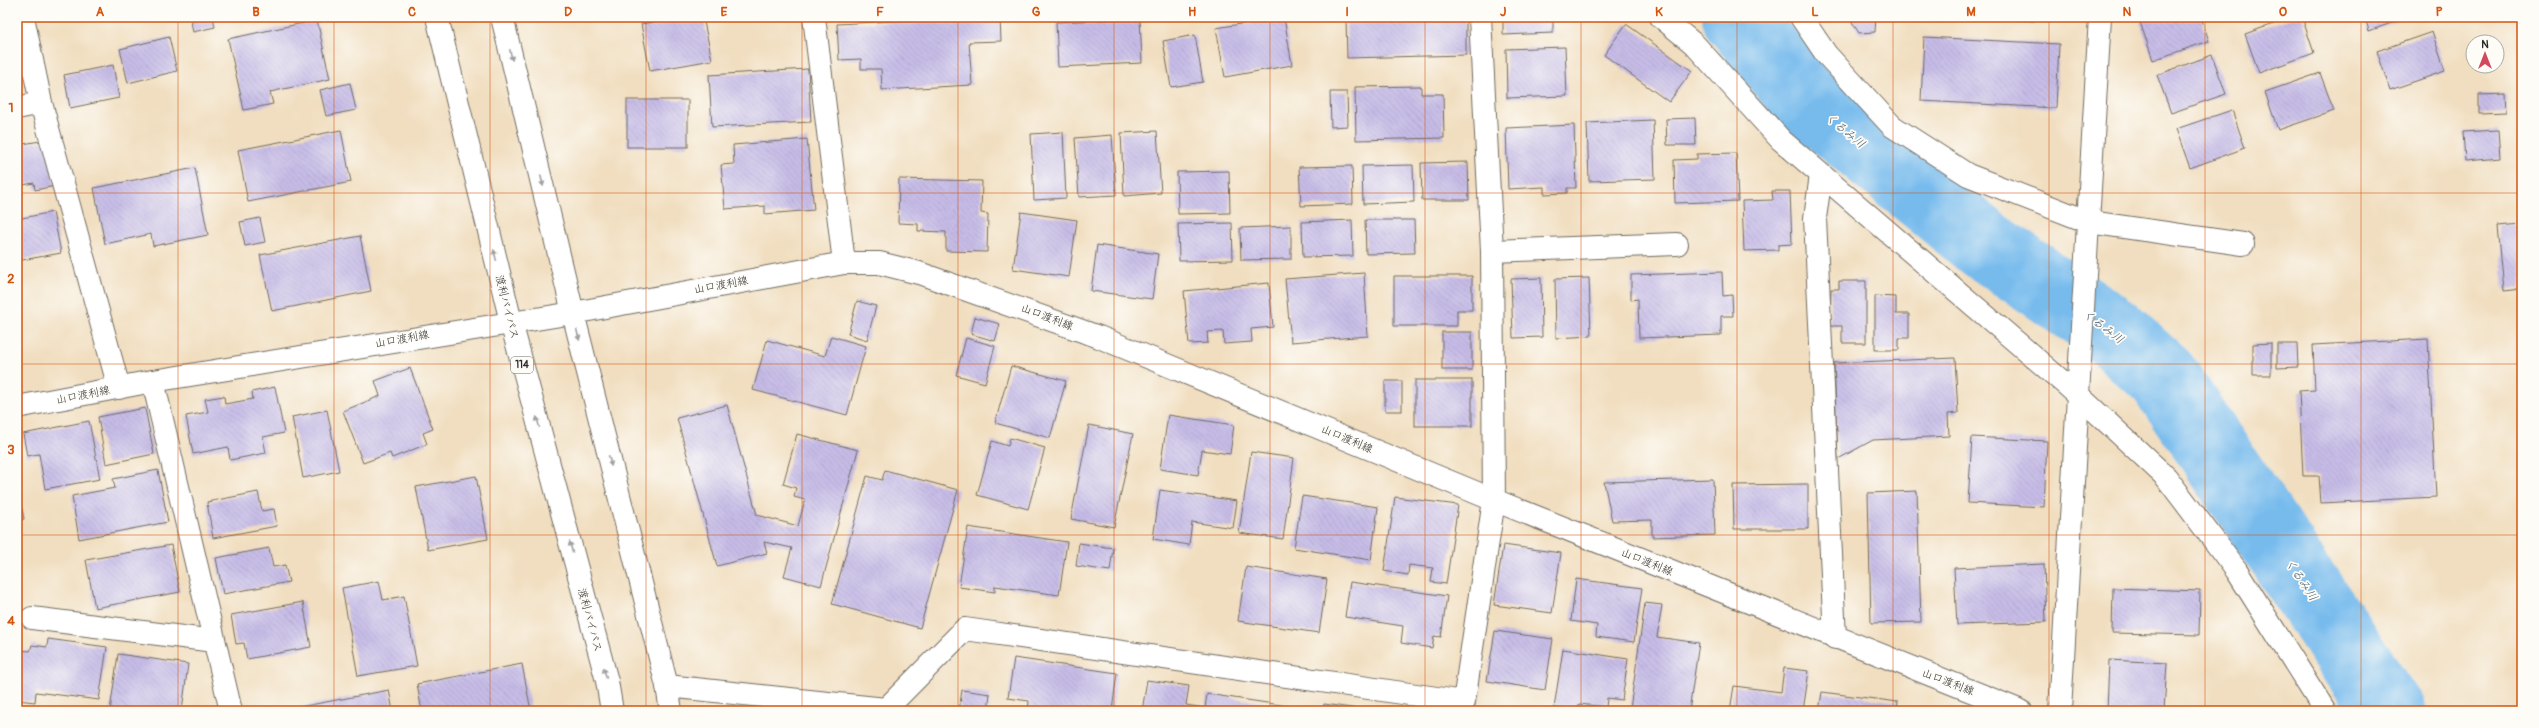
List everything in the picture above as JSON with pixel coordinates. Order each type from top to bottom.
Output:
[{"type":"main road","points":[[24,17],[41,103],[119,388]]},
{"type":"main road","name":"渡利バイパス","points":[[437,17],[511,322],[605,673],[612,711]]},
{"type":"main road","points":[[502,17],[573,312],[667,686],[671,711]]},
{"type":"main road","points":[[814,17],[844,264]]},
{"type":"main road","points":[[667,686],[886,709],[965,629],[1464,702],[1494,500],[1492,251],[1480,17]]},
{"type":"main road","points":[[1661,17],[1694,44],[1780,140],[2078,395],[2166,477],[2237,571],[2325,711]]},
{"type":"main road","points":[[1801,17],[1826,54],[1892,126],[1968,175],[2089,222],[2243,244]]},
{"type":"main road","points":[[2060,711],[2100,17]]},
{"type":"main road","points":[[17,108],[41,103]]},
{"type":"main road","points":[[1821,175],[1815,218],[1835,638]]},
{"type":"main road","points":[[1492,251],[1677,244]]},
{"type":"main road","name":"山口渡利線","points":[[17,407],[153,382],[573,312],[844,264],[879,264],[919,273],[1002,301],[1106,340],[1494,500],[1835,638],[2021,711]]},
{"type":"main road","points":[[153,382],[231,711]]},
{"type":"main road","points":[[32,618],[214,641]]},
{"type":"building","points":[[213,17],[215,27],[193,32],[191,22]]},
{"type":"building","points":[[680,17],[703,17],[712,60],[650,71],[641,24]]},
{"type":"building","points":[[1000,17],[1001,41],[969,42],[972,85],[882,90],[881,69],[861,69],[861,59],[839,60],[837,24]]},
{"type":"building","points":[[1284,17],[1292,65],[1225,77],[1216,28]]},
{"type":"building","points":[[1346,17],[1466,17],[1466,55],[1347,58]]},
{"type":"building","points":[[1503,17],[1553,17],[1553,33],[1503,35]]},
{"type":"building","points":[[1849,17],[1876,17],[1875,32],[1859,33]]},
{"type":"building","points":[[1987,17],[2034,17],[2034,21]]},
{"type":"building","points":[[2153,17],[2201,17],[2209,41],[2153,60],[2140,22]]},
{"type":"building","points":[[2293,17],[2302,17],[2314,53],[2259,73],[2245,34]]},
{"type":"building","points":[[2365,17],[2408,17],[2369,31]]},
{"type":"building","points":[[1140,18],[1142,63],[1058,67],[1056,22]]},
{"type":"building","points":[[317,20],[330,79],[270,92],[273,104],[244,110],[228,39]]},
{"type":"building","points":[[1626,24],[1692,71],[1669,102],[1604,55]]},
{"type":"building","points":[[2432,32],[2445,71],[2390,90],[2377,51]]},
{"type":"building","points":[[1195,35],[1203,82],[1171,87],[1163,41]]},
{"type":"building","points":[[169,37],[177,71],[128,83],[120,49]]},
{"type":"building","points":[[1924,37],[2059,44],[2056,108],[1921,101]]},
{"type":"building","points":[[1565,47],[1567,96],[1507,98],[1506,49]]},
{"type":"building","points":[[2212,55],[2226,94],[2171,113],[2157,75]]},
{"type":"building","points":[[113,65],[119,98],[70,108],[64,75]]},
{"type":"building","points":[[808,69],[811,122],[712,127],[709,75]]},
{"type":"building","points":[[2320,73],[2334,111],[2278,130],[2265,92]]},
{"type":"building","points":[[350,83],[356,110],[326,116],[320,90]]},
{"type":"building","points":[[1421,86],[1421,94],[1443,94],[1444,138],[1356,140],[1355,87]]},
{"type":"building","points":[[1330,92],[1347,92],[1348,126],[1331,127]]},
{"type":"building","points":[[2506,94],[2507,112],[2479,113],[2479,95]]},
{"type":"building","points":[[627,100],[688,100],[688,147],[627,147]]},
{"type":"building","points":[[2232,110],[2245,148],[2190,168],[2176,129]]},
{"type":"building","points":[[1695,118],[1696,145],[1667,145],[1666,119]]},
{"type":"building","points":[[1653,120],[1655,179],[1589,181],[1587,123]]},
{"type":"building","points":[[1574,125],[1576,188],[1567,188],[1567,193],[1544,194],[1544,187],[1508,189],[1506,128]]},
{"type":"building","points":[[341,130],[351,182],[248,202],[238,150]]},
{"type":"building","points":[[2498,130],[2500,158],[2465,161],[2463,132]]},
{"type":"building","points":[[1157,131],[1161,193],[1124,196],[1121,133]]},
{"type":"building","points":[[1063,132],[1066,198],[1034,200],[1031,134]]},
{"type":"building","points":[[1112,135],[1116,195],[1079,197],[1075,138]]},
{"type":"building","points":[[807,139],[814,210],[765,214],[765,206],[725,209],[721,165],[734,164],[733,145]]},
{"type":"building","points":[[46,140],[55,186],[35,190],[34,183],[17,186],[17,145]]},
{"type":"building","points":[[1736,153],[1738,201],[1675,203],[1674,160],[1697,159],[1697,154]]},
{"type":"building","points":[[1468,162],[1469,200],[1422,200],[1421,163]]},
{"type":"building","points":[[1413,165],[1414,202],[1363,204],[1362,166]]},
{"type":"building","points":[[1352,166],[1353,204],[1301,206],[1299,167]]},
{"type":"building","points":[[195,168],[208,235],[153,246],[151,234],[105,244],[94,188]]},
{"type":"building","points":[[1229,171],[1230,213],[1178,214],[1177,172]]},
{"type":"building","points":[[899,179],[982,181],[981,213],[988,214],[987,252],[946,251],[946,232],[918,231],[918,224],[898,223]]},
{"type":"building","points":[[1772,191],[1790,191],[1792,244],[1778,245],[1778,250],[1744,251],[1742,201],[1773,200]]},
{"type":"building","points":[[53,212],[61,253],[17,261],[17,219]]},
{"type":"building","points":[[1021,212],[1077,220],[1069,277],[1013,269]]},
{"type":"building","points":[[260,218],[265,242],[245,246],[240,222]]},
{"type":"building","points":[[1352,220],[1353,256],[1303,257],[1302,222]]},
{"type":"building","points":[[1365,220],[1414,220],[1415,253],[1366,254]]},
{"type":"building","points":[[1232,223],[1233,260],[1179,261],[1178,224]]},
{"type":"building","points":[[2522,224],[2522,288],[2504,290],[2498,226]]},
{"type":"building","points":[[1291,226],[1291,259],[1241,260],[1240,228]]},
{"type":"building","points":[[360,236],[371,291],[272,311],[260,255]]},
{"type":"building","points":[[1097,245],[1158,254],[1152,299],[1091,291]]},
{"type":"building","points":[[1722,272],[1723,296],[1732,295],[1733,316],[1721,316],[1721,335],[1639,338],[1638,299],[1631,300],[1631,275]]},
{"type":"building","points":[[1364,273],[1368,336],[1291,342],[1285,279]]},
{"type":"building","points":[[1394,276],[1472,276],[1472,310],[1457,310],[1457,326],[1394,326]]},
{"type":"building","points":[[1541,278],[1542,337],[1513,338],[1511,279]]},
{"type":"building","points":[[1589,278],[1591,336],[1556,338],[1555,279]]},
{"type":"building","points":[[1839,281],[1866,281],[1866,343],[1842,343],[1842,326],[1830,326],[1831,289],[1839,289]]},
{"type":"building","points":[[1269,283],[1273,327],[1251,329],[1252,342],[1224,344],[1223,331],[1207,332],[1208,343],[1189,344],[1184,291]]},
{"type":"building","points":[[1875,296],[1896,297],[1896,314],[1909,314],[1909,338],[1899,338],[1899,350],[1875,350]]},
{"type":"building","points":[[857,301],[876,306],[867,340],[848,334]]},
{"type":"building","points":[[975,317],[1000,324],[995,341],[971,334]]},
{"type":"building","points":[[1442,332],[1472,332],[1472,370],[1442,370]]},
{"type":"building","points":[[831,336],[866,346],[847,415],[753,390],[767,340],[825,356]]},
{"type":"building","points":[[966,338],[995,346],[985,383],[956,375]]},
{"type":"building","points":[[2428,339],[2436,497],[2321,503],[2319,476],[2303,476],[2299,391],[2315,390],[2313,345]]},
{"type":"building","points":[[2271,343],[2271,375],[2253,375],[2253,344]]},
{"type":"building","points":[[2277,344],[2297,344],[2298,367],[2277,368]]},
{"type":"building","points":[[1955,358],[1958,413],[1948,414],[1949,436],[1873,440],[1838,459],[1834,363]]},
{"type":"building","points":[[1011,366],[1066,381],[1050,438],[995,423]]},
{"type":"building","points":[[410,368],[433,429],[423,433],[427,444],[392,458],[390,453],[363,463],[343,411],[380,396],[375,381]]},
{"type":"building","points":[[1415,380],[1472,380],[1472,426],[1415,426]]},
{"type":"building","points":[[1385,381],[1402,381],[1402,411],[1385,411]]},
{"type":"building","points":[[275,387],[284,433],[263,437],[266,453],[230,460],[228,447],[193,454],[186,416],[208,412],[205,399],[224,396],[225,404],[253,399],[252,392]]},
{"type":"building","points":[[727,405],[757,515],[798,526],[805,500],[794,497],[796,488],[783,484],[797,434],[858,450],[821,586],[784,576],[792,548],[764,542],[767,553],[717,566],[677,418]]},
{"type":"building","points":[[145,408],[154,454],[106,464],[98,417]]},
{"type":"building","points":[[327,410],[339,471],[303,478],[292,417]]},
{"type":"building","points":[[1168,415],[1234,425],[1230,454],[1202,450],[1198,475],[1160,469]]},
{"type":"building","points":[[89,421],[100,479],[45,489],[39,454],[27,456],[23,434]]},
{"type":"building","points":[[1089,425],[1133,434],[1114,527],[1071,519]]},
{"type":"building","points":[[1972,437],[2047,441],[2044,507],[1968,503]]},
{"type":"building","points":[[1010,438],[1045,448],[1028,509],[977,495],[992,441],[1008,446]]},
{"type":"building","points":[[1251,452],[1294,458],[1283,539],[1239,533]]},
{"type":"building","points":[[158,470],[168,522],[79,539],[72,496],[115,488],[113,479]]},
{"type":"building","points":[[885,470],[958,490],[920,628],[832,604],[867,476],[882,480]]},
{"type":"building","points":[[476,476],[488,539],[428,550],[416,487]]},
{"type":"building","points":[[1713,479],[1715,535],[1652,537],[1652,520],[1612,521],[1604,482]]},
{"type":"building","points":[[1808,484],[1808,529],[1734,529],[1733,485]]},
{"type":"building","points":[[17,486],[24,519],[17,521]]},
{"type":"building","points":[[1160,490],[1237,501],[1233,528],[1192,522],[1189,545],[1153,539]]},
{"type":"building","points":[[1917,491],[1921,622],[1871,623],[1868,493]]},
{"type":"building","points":[[258,492],[262,511],[274,509],[277,526],[213,538],[207,502]]},
{"type":"building","points":[[1302,496],[1378,507],[1371,560],[1294,548]]},
{"type":"building","points":[[1395,497],[1458,505],[1446,584],[1431,582],[1433,568],[1409,565],[1408,575],[1384,571]]},
{"type":"building","points":[[968,527],[1067,542],[1059,595],[995,586],[995,592],[959,587]]},
{"type":"building","points":[[1079,543],[1113,548],[1110,571],[1076,566]]},
{"type":"building","points":[[171,545],[180,592],[95,608],[86,560]]},
{"type":"building","points":[[1503,545],[1561,553],[1552,613],[1494,605]]},
{"type":"building","points":[[269,548],[273,567],[285,565],[289,582],[223,594],[216,558]]},
{"type":"building","points":[[2044,564],[2046,622],[1957,625],[1954,568]]},
{"type":"building","points":[[1246,567],[1327,579],[1319,633],[1238,621]]},
{"type":"building","points":[[1576,579],[1642,588],[1634,642],[1596,637],[1597,625],[1571,621]]},
{"type":"building","points":[[379,581],[383,600],[404,596],[417,666],[358,676],[342,588]]},
{"type":"building","points":[[1350,582],[1447,596],[1441,637],[1434,636],[1432,648],[1401,643],[1403,626],[1345,617]]},
{"type":"building","points":[[2113,588],[2200,591],[2199,635],[2112,633]]},
{"type":"building","points":[[303,602],[311,647],[247,659],[244,643],[236,644],[231,615]]},
{"type":"building","points":[[1645,603],[1662,605],[1657,637],[1699,643],[1689,711],[1630,709]]},
{"type":"building","points":[[1495,631],[1553,639],[1545,690],[1487,681]]},
{"type":"building","points":[[48,639],[107,647],[99,700],[36,692],[35,702],[17,700],[19,650],[30,651],[32,645],[47,647]]},
{"type":"building","points":[[1563,649],[1628,659],[1622,700],[1607,698],[1606,707],[1579,704],[1578,711],[1554,708]]},
{"type":"building","points":[[118,654],[188,664],[182,711],[110,711]]},
{"type":"building","points":[[1014,658],[1117,673],[1112,711],[1028,711],[1029,701],[1008,698]]},
{"type":"building","points":[[2109,660],[2167,663],[2164,711],[2107,711]]},
{"type":"building","points":[[522,664],[531,711],[422,711],[417,684]]},
{"type":"building","points":[[1784,668],[1809,671],[1803,711],[1730,711],[1734,686],[1781,692]]},
{"type":"building","points":[[1147,680],[1189,686],[1186,705],[1205,708],[1207,694],[1287,706],[1286,711],[1142,711]]},
{"type":"building","points":[[389,690],[393,711],[284,711],[284,710]]},
{"type":"building","points":[[962,690],[990,694],[988,711],[959,711]]},
{"type":"building","points":[[1822,692],[1898,702],[1897,711],[1819,711]]},
{"type":"building","points":[[1324,704],[1365,710],[1365,711],[1323,711]]},
{"type":"waterway","name":"くるみ川","points":[[1738,17],[1801,95],[1981,242],[2111,330],[2163,377],[2389,711]]}]
